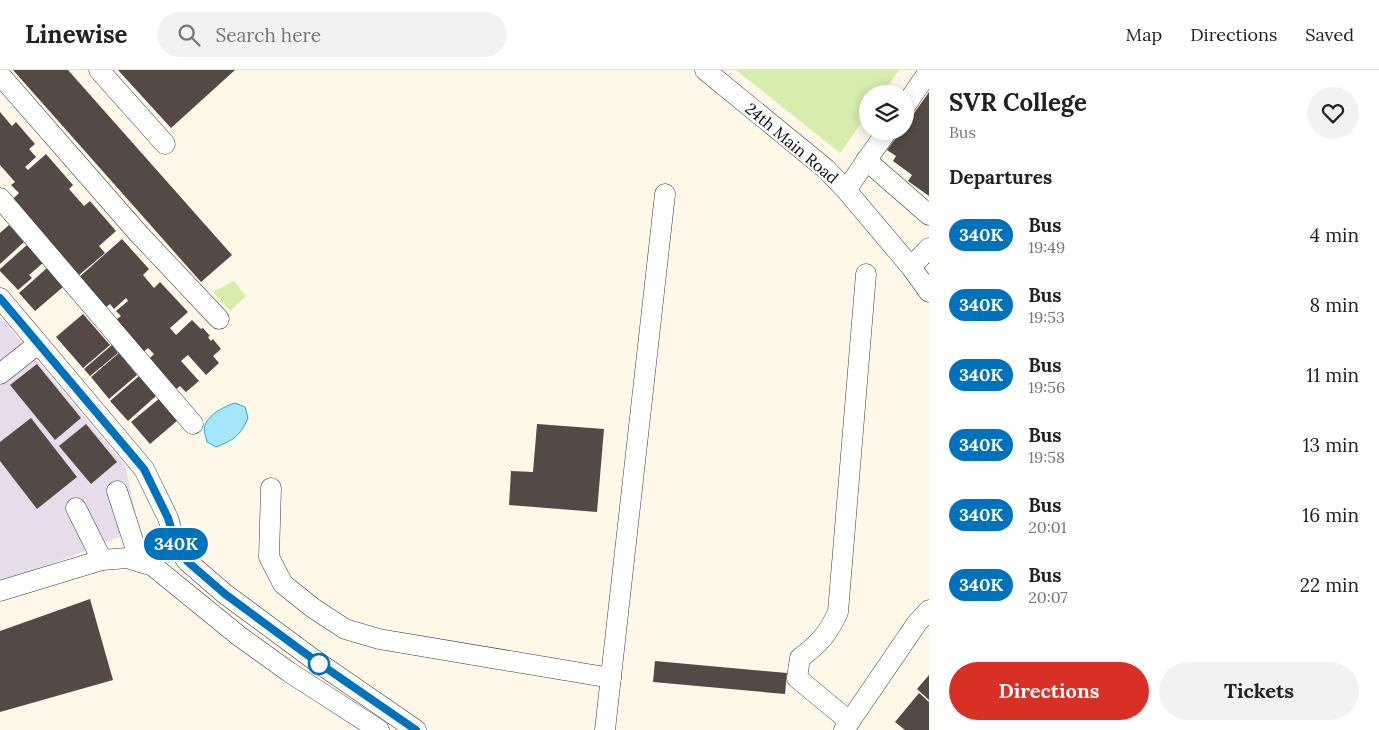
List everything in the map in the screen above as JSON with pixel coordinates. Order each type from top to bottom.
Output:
[{"type":"street","points":[[99,70],[165,144]]},
{"type":"street","name":"24th Main Road","points":[[704,70],[826,169],[911,267],[929,292]]},
{"type":"street","points":[[914,93],[929,71]]},
{"type":"street","points":[[0,75],[138,233],[219,319]]},
{"type":"street","points":[[846,190],[880,140]]},
{"type":"street","points":[[866,160],[929,215]]},
{"type":"street","points":[[605,730],[664,194]]},
{"type":"street","points":[[0,198],[193,424]]},
{"type":"street","points":[[911,267],[929,248]]},
{"type":"street","points":[[866,274],[838,612],[822,640],[800,658],[797,678],[847,725],[925,622]]},
{"type":"street","points":[[0,298],[144,469],[168,518],[177,548],[188,562],[225,594],[281,636],[416,730]]},
{"type":"street","points":[[0,374],[38,344]]},
{"type":"street","points":[[271,488],[269,557],[276,571],[283,584],[312,608],[345,629],[378,639],[610,678]]},
{"type":"street","points":[[117,492],[140,562]]},
{"type":"street","points":[[76,508],[102,560]]},
{"type":"street","points":[[0,591],[102,560],[127,558],[153,566],[246,641],[289,672],[379,730]]},
{"type":"shaded area","points":[[0,317],[125,465],[139,529],[0,585]]},
{"type":"green space","points":[[736,70],[899,70],[888,85],[859,85],[859,126],[840,153]]},
{"type":"green space","points":[[234,281],[246,296],[230,311],[213,292]]},
{"type":"water","points":[[235,403],[245,407],[248,418],[242,429],[232,439],[216,447],[207,442],[204,429],[207,421],[218,411]]},
{"type":"building","points":[[13,70],[68,70],[232,255],[201,282]]},
{"type":"building","points":[[118,70],[235,70],[171,128]]},
{"type":"building","points":[[929,92],[929,196],[908,181],[912,175],[893,161],[896,156],[887,150],[894,140],[914,140],[914,113]]},
{"type":"building","points":[[0,112],[12,126],[16,122],[35,144],[29,149],[36,157],[25,167],[28,170],[46,154],[73,185],[69,189],[84,206],[90,201],[116,231],[99,246],[105,253],[79,275],[13,199],[19,193],[11,185],[15,182],[0,165]]},
{"type":"building","points":[[9,225],[24,242],[0,264],[0,233]]},
{"type":"building","points":[[122,239],[149,269],[143,275],[154,288],[160,282],[188,312],[170,328],[176,335],[192,320],[201,329],[203,328],[210,336],[208,337],[211,341],[213,339],[221,349],[213,356],[219,363],[206,375],[188,355],[181,361],[199,381],[186,392],[180,386],[175,390],[147,361],[154,354],[148,348],[141,354],[113,322],[121,316],[116,311],[128,301],[126,298],[114,309],[110,304],[101,311],[77,279]]},
{"type":"building","points":[[28,244],[44,262],[29,275],[32,278],[18,290],[0,269]]},
{"type":"building","points":[[47,268],[63,287],[35,311],[19,293]]},
{"type":"building","points":[[83,314],[110,345],[83,368],[56,337]]},
{"type":"building","points":[[112,345],[118,353],[90,376],[84,369]]},
{"type":"building","points":[[119,353],[137,375],[109,399],[91,377]]},
{"type":"building","points":[[37,364],[81,418],[55,440],[10,385]]},
{"type":"building","points":[[139,376],[156,396],[128,421],[110,401]]},
{"type":"building","points":[[160,398],[178,420],[150,444],[131,422]]},
{"type":"building","points":[[31,418],[77,477],[37,509],[0,461],[0,442]]},
{"type":"building","points":[[86,424],[117,462],[91,484],[59,446]]},
{"type":"building","points":[[537,424],[604,429],[597,512],[509,505],[511,471],[533,472]]},
{"type":"building","points":[[90,599],[113,680],[0,712],[0,631]]},
{"type":"building","points":[[655,661],[787,673],[785,694],[653,682]]},
{"type":"building","points":[[929,675],[929,700],[917,689]]},
{"type":"building","points":[[919,693],[929,702],[929,730],[905,730],[895,722]]},
{"type":"bus line","name":"340K","points":[[0,298],[144,469],[168,518],[177,548],[188,562],[225,594],[313,659],[416,730]]}]
